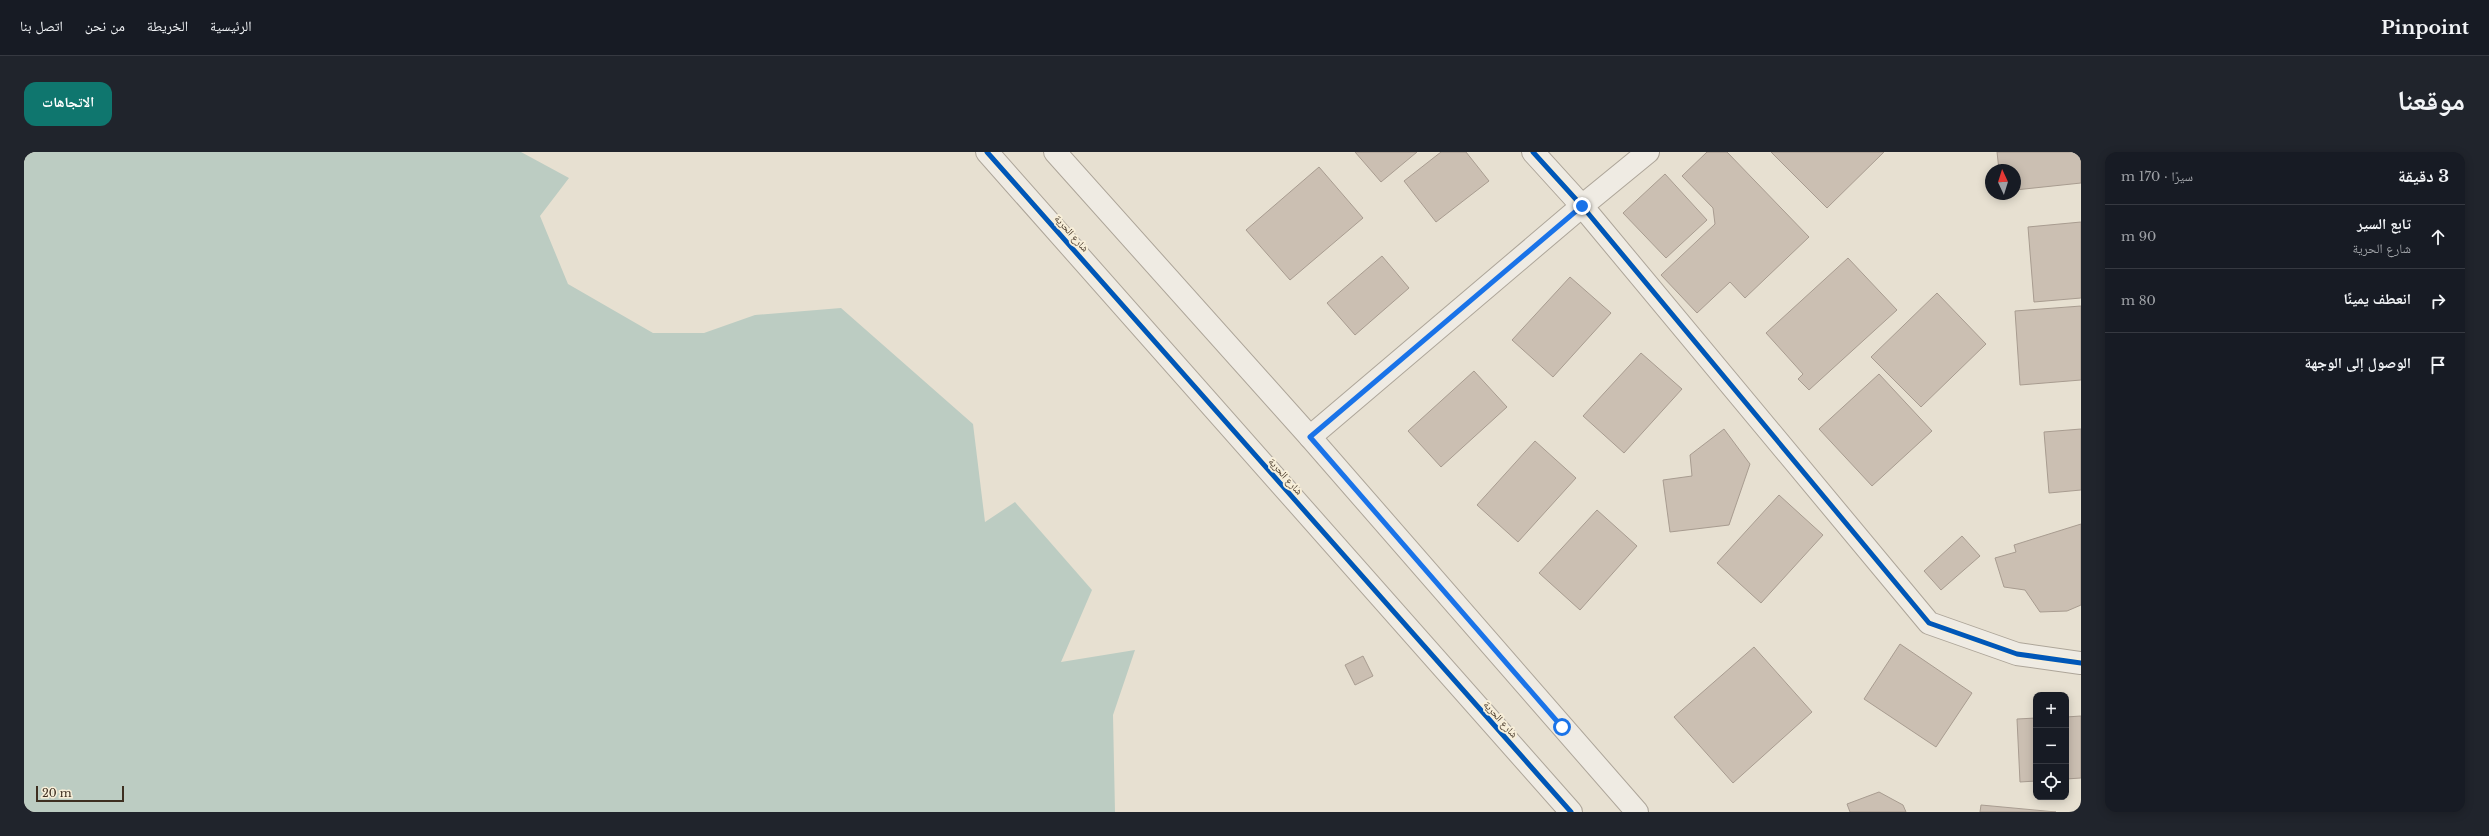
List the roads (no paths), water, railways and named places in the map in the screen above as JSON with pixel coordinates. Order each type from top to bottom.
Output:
[{"type":"street","name":"شارع الحرية","points":[[988,152],[1572,812]]},
{"type":"street","points":[[1056,152],[1310,437],[1636,812]]},
{"type":"street","points":[[1533,152],[1582,206],[1929,623],[2017,654],[2081,663]]},
{"type":"street","points":[[1310,437],[1582,206],[1648,152]]}]
